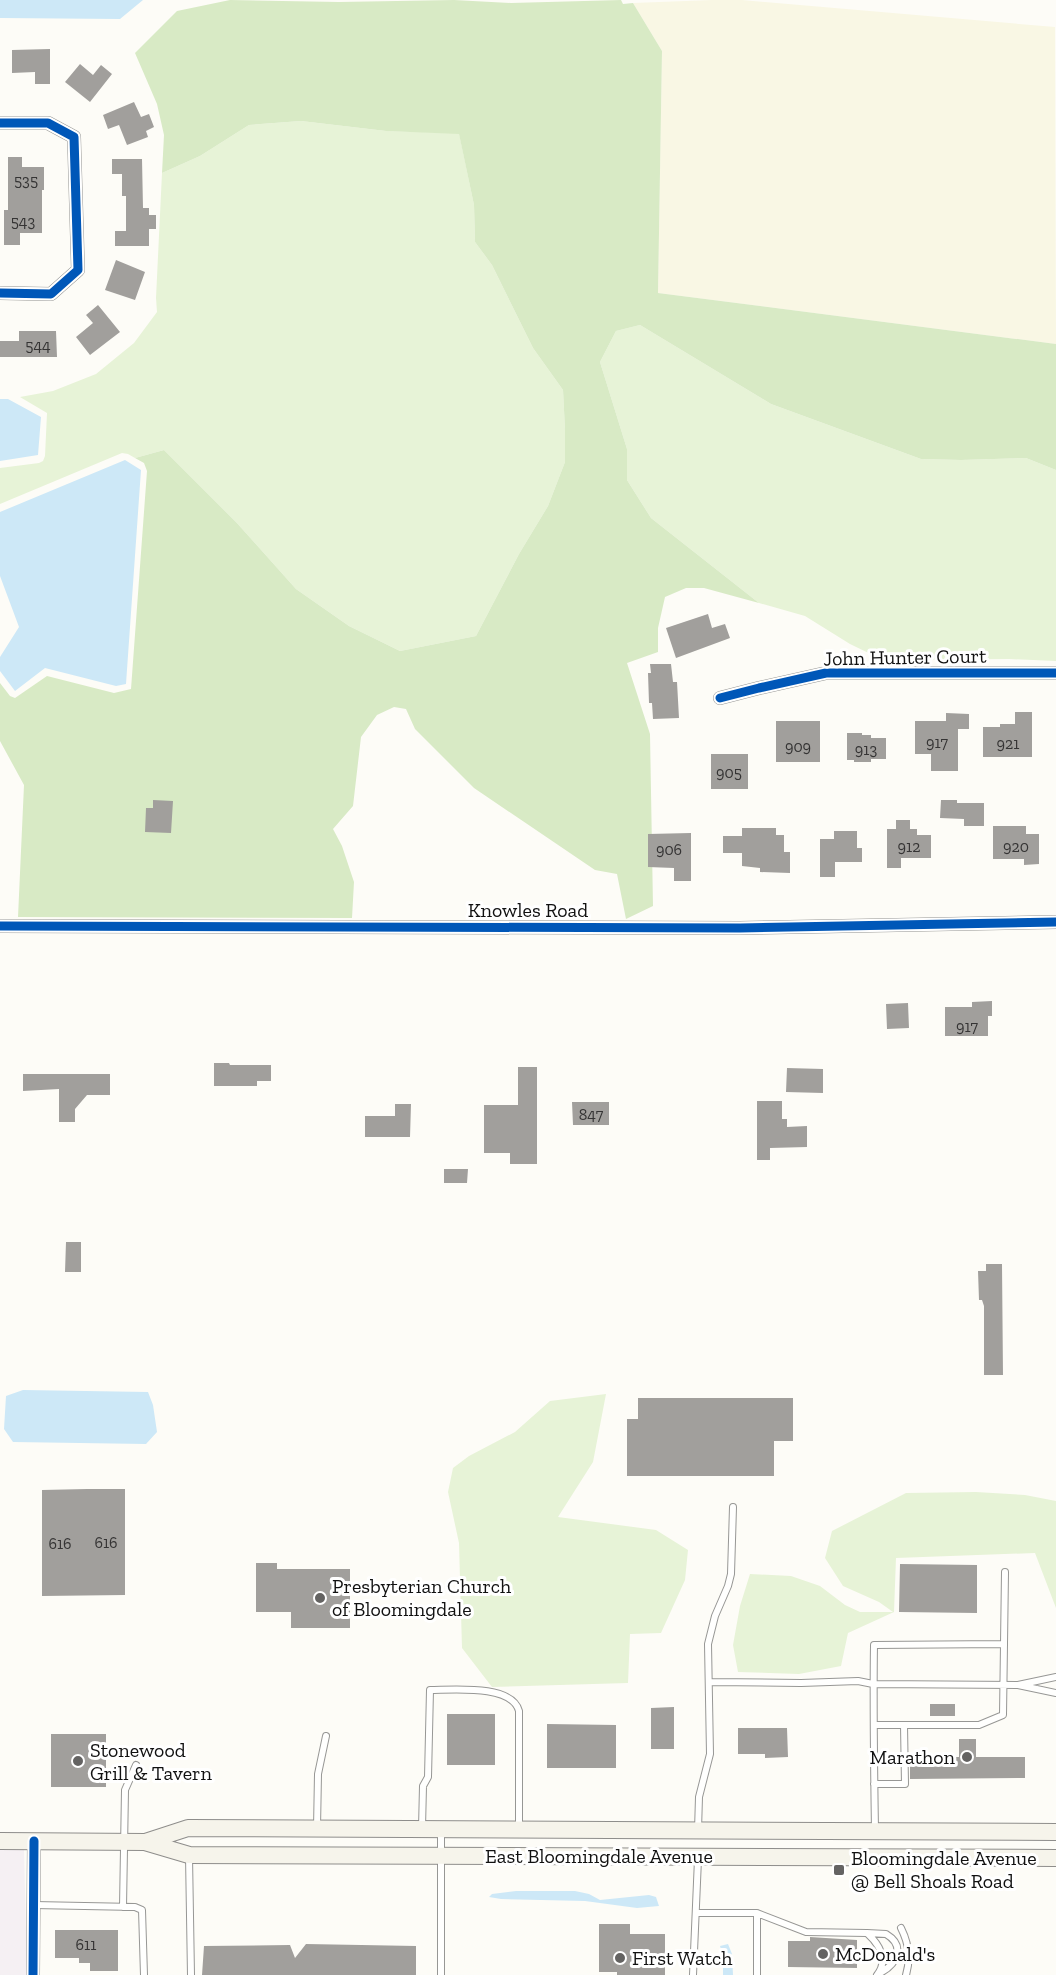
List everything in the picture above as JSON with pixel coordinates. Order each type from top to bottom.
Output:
[{"type":"main road","name":"East Bloomingdale Avenue","points":[[145,1842],[188,1828],[1056,1832]]},
{"type":"main road","name":"East Bloomingdale Avenue","points":[[0,1841],[145,1842],[189,1855],[1056,1858]]},
{"type":"street","points":[[0,123],[48,123],[74,137],[78,270],[51,294],[0,293]]},
{"type":"street","name":"John Hunter Court","points":[[720,698],[826,673],[1056,673]]},
{"type":"street","name":"Knowles Road","points":[[0,926],[740,928],[1056,922]]},
{"type":"street","points":[[33,1975],[34,1841]]},
{"type":"lane","points":[[698,1831],[699,1797],[710,1754],[710,1630],[728,1586],[733,1559],[733,1507]]},
{"type":"lane","points":[[874,1725],[979,1725],[1003,1716],[1005,1572]]},
{"type":"lane","points":[[875,1831],[874,1645],[1004,1644]]},
{"type":"lane","points":[[709,1682],[858,1681],[873,1684],[1018,1685],[1056,1677]]},
{"type":"lane","points":[[1018,1685],[1056,1693]]},
{"type":"lane","points":[[422,1829],[423,1786],[428,1777],[430,1690],[485,1691],[504,1695],[515,1702],[519,1711],[519,1829]]},
{"type":"lane","points":[[874,1784],[905,1784],[904,1725]]},
{"type":"lane","points":[[316,1829],[318,1774],[326,1736]]},
{"type":"lane","points":[[123,1907],[124,1790],[136,1765]]},
{"type":"lane","points":[[441,1829],[441,1975]]},
{"type":"lane","points":[[189,1855],[191,1975]]},
{"type":"lane","points":[[693,1975],[698,1856]]},
{"type":"lane","points":[[34,1905],[135,1907],[142,1910],[144,1975]]},
{"type":"lane","points":[[697,1913],[757,1913],[806,1932],[886,1934],[897,1946],[898,1955],[892,1965],[879,1974]]},
{"type":"lane","points":[[757,1913],[758,1975]]},
{"type":"lane","points":[[901,1928],[908,1942],[906,1975]]},
{"type":"lane","points":[[867,1933],[880,1950],[883,1962],[879,1974]]},
{"type":"shaded area","points":[[742,0],[1055,27],[1056,344],[658,293],[662,51],[633,3]]},
{"type":"shaded area","points":[[0,1850],[24,1850],[27,1975],[0,1975]]},
{"type":"green space","points":[[230,0],[339,2],[454,0],[511,3],[621,0],[623,4],[633,3],[662,51],[658,293],[1056,344],[1056,470],[1026,458],[921,459],[771,404],[640,325],[616,331],[600,362],[627,449],[627,480],[651,518],[759,603],[704,588],[686,588],[665,597],[658,628],[658,652],[627,663],[650,734],[653,906],[626,919],[617,874],[595,870],[474,788],[415,729],[406,709],[394,707],[377,715],[361,737],[353,806],[333,829],[342,846],[354,882],[352,918],[18,917],[24,785],[0,741],[0,683],[10,696],[15,698],[47,676],[114,693],[131,689],[147,471],[144,463],[135,458],[164,450],[236,522],[296,589],[349,626],[400,651],[476,636],[519,554],[548,506],[565,462],[563,390],[533,348],[492,265],[475,242],[474,205],[459,134],[386,131],[301,121],[249,125],[200,156],[162,173],[164,135],[157,104],[135,53],[177,11]]},
{"type":"green space","points":[[301,121],[386,131],[459,133],[474,205],[475,242],[492,265],[533,348],[563,390],[565,462],[548,506],[519,554],[476,636],[400,651],[349,626],[296,589],[236,522],[164,450],[135,458],[122,453],[0,504],[0,468],[39,463],[45,456],[47,413],[20,397],[53,391],[96,374],[134,343],[157,312],[162,173],[200,156],[249,125]]},
{"type":"green space","points":[[640,325],[771,404],[921,459],[1026,458],[1056,470],[1056,661],[883,660],[850,644],[805,616],[759,603],[651,518],[627,480],[627,449],[600,362],[616,331]]},
{"type":"green space","points":[[606,1394],[593,1462],[558,1517],[656,1530],[688,1550],[685,1580],[661,1633],[630,1634],[628,1683],[492,1687],[462,1648],[459,1543],[448,1492],[453,1468],[469,1456],[515,1432],[550,1401]]},
{"type":"green space","points":[[976,1492],[1025,1495],[1056,1501],[1056,1608],[1035,1553],[896,1558],[894,1612],[848,1633],[841,1666],[799,1674],[738,1672],[733,1645],[740,1606],[750,1574],[791,1576],[820,1586],[845,1605],[860,1612],[893,1612],[879,1602],[843,1586],[825,1558],[832,1531],[906,1493]]},
{"type":"water","points":[[0,0],[143,0],[120,19],[0,18]]},
{"type":"water","points":[[0,399],[8,399],[41,417],[38,455],[0,461]]},
{"type":"water","points":[[125,460],[141,470],[126,684],[116,686],[45,668],[15,691],[0,671],[0,657],[19,627],[0,576],[0,512]]},
{"type":"water","points":[[23,1390],[148,1392],[153,1405],[157,1432],[146,1444],[13,1442],[4,1429],[6,1396]]},
{"type":"water","points":[[516,1891],[575,1891],[589,1894],[600,1900],[649,1895],[656,1897],[659,1906],[637,1908],[585,1901],[489,1897],[492,1894]]},
{"type":"water","points":[[728,1944],[732,1954],[733,1975],[723,1975],[723,1956],[720,1946]]},
{"type":"building","points":[[50,49],[50,84],[35,84],[35,72],[12,73],[12,50]]},
{"type":"building","points":[[80,64],[93,75],[101,65],[112,74],[90,102],[65,82]]},
{"type":"building","points":[[134,102],[141,117],[149,114],[154,127],[146,131],[148,137],[127,145],[119,125],[108,129],[103,115]]},
{"type":"building","points":[[8,157],[22,157],[22,167],[44,167],[42,233],[20,233],[20,245],[4,245],[4,210],[8,210]]},
{"type":"building","points":[[112,159],[142,159],[143,208],[149,208],[149,215],[156,215],[156,229],[149,229],[149,246],[115,246],[115,231],[126,231],[126,196],[122,196],[122,174],[112,174]]},
{"type":"building","points":[[116,260],[145,272],[135,300],[105,290]]},
{"type":"building","points":[[98,305],[120,332],[90,355],[76,337],[93,323],[86,315]]},
{"type":"building","points":[[19,331],[56,331],[57,357],[0,357],[0,341],[19,341]]},
{"type":"building","points":[[708,614],[712,628],[725,624],[730,638],[676,658],[666,628]]},
{"type":"building","points":[[650,664],[671,664],[673,682],[677,682],[679,718],[653,719],[652,703],[649,703]]},
{"type":"building","points":[[1015,712],[1032,712],[1032,757],[983,757],[983,727],[1015,724]]},
{"type":"building","points":[[946,713],[969,714],[969,729],[958,729],[958,771],[931,771],[931,754],[915,754],[915,721],[946,721]]},
{"type":"building","points":[[776,721],[820,721],[820,762],[776,762]]},
{"type":"building","points":[[847,733],[862,733],[862,735],[871,735],[871,738],[886,738],[886,759],[871,759],[871,762],[847,760]]},
{"type":"building","points":[[711,754],[748,754],[748,789],[711,789]]},
{"type":"building","points":[[153,800],[173,801],[171,833],[145,832],[146,808],[153,808]]},
{"type":"building","points":[[941,800],[957,800],[957,803],[984,803],[984,826],[964,826],[964,819],[940,818]]},
{"type":"building","points":[[896,820],[910,820],[910,829],[917,829],[917,835],[931,835],[931,858],[901,858],[901,868],[887,868],[887,829],[896,829]]},
{"type":"building","points":[[993,826],[1026,826],[1026,834],[1039,834],[1039,864],[1024,865],[1024,859],[993,859]]},
{"type":"building","points":[[742,828],[776,828],[776,835],[784,835],[784,852],[790,852],[790,873],[760,872],[760,868],[742,866],[742,853],[723,853],[723,836],[742,836]]},
{"type":"building","points":[[834,831],[857,831],[857,848],[862,848],[862,862],[835,862],[835,877],[820,877],[820,839],[834,839]]},
{"type":"building","points":[[691,833],[691,881],[674,881],[674,868],[648,867],[648,834]]},
{"type":"building","points":[[992,1001],[992,1016],[988,1016],[988,1036],[945,1036],[945,1007],[972,1007],[972,1002]]},
{"type":"building","points":[[908,1003],[909,1028],[887,1029],[886,1004]]},
{"type":"building","points":[[214,1063],[271,1065],[271,1081],[257,1081],[257,1086],[214,1086]]},
{"type":"building","points":[[518,1067],[537,1067],[537,1164],[510,1164],[510,1153],[484,1153],[484,1105],[518,1105]]},
{"type":"building","points":[[787,1068],[823,1069],[823,1093],[786,1092]]},
{"type":"building","points":[[23,1074],[110,1074],[110,1095],[87,1095],[75,1109],[75,1122],[59,1122],[59,1089],[23,1091]]},
{"type":"building","points":[[757,1101],[782,1101],[782,1119],[787,1119],[787,1127],[807,1126],[807,1147],[770,1148],[770,1160],[757,1160]]},
{"type":"building","points":[[572,1102],[609,1102],[609,1125],[573,1125]]},
{"type":"building","points":[[395,1104],[411,1104],[410,1137],[365,1137],[365,1116],[395,1116]]},
{"type":"building","points":[[444,1169],[468,1169],[467,1183],[444,1183]]},
{"type":"building","points":[[66,1242],[81,1242],[81,1272],[65,1272]]},
{"type":"building","points":[[986,1264],[1002,1264],[1003,1375],[984,1375],[984,1306],[982,1300],[979,1300],[978,1271],[986,1271]]},
{"type":"building","points":[[638,1398],[793,1398],[793,1441],[774,1441],[774,1476],[627,1476],[627,1419],[638,1419]]},
{"type":"building","points":[[125,1489],[125,1595],[42,1596],[42,1490]]},
{"type":"building","name":"Presbyterian Church of Bloomingdale","points":[[256,1563],[277,1563],[277,1569],[350,1569],[350,1628],[291,1628],[291,1612],[256,1612]]},
{"type":"building","points":[[900,1564],[977,1565],[977,1613],[899,1612]]},
{"type":"building","points":[[930,1704],[955,1704],[955,1716],[930,1716]]},
{"type":"building","points":[[674,1707],[674,1749],[651,1749],[651,1708]]},
{"type":"building","points":[[447,1714],[495,1714],[495,1765],[447,1765]]},
{"type":"building","points":[[547,1724],[616,1725],[616,1768],[547,1768]]},
{"type":"building","points":[[738,1728],[787,1728],[788,1757],[765,1758],[765,1754],[738,1754]]},
{"type":"building","name":"Stonewood Grill & Tavern","points":[[51,1734],[106,1734],[106,1787],[51,1787]]},
{"type":"building","name":"Marathon","points":[[959,1739],[976,1739],[976,1757],[1025,1757],[1025,1778],[910,1779],[910,1757],[959,1757]]},
{"type":"building","points":[[599,1924],[630,1924],[630,1934],[665,1934],[665,1975],[617,1975],[617,1972],[599,1972]]},
{"type":"building","points":[[55,1930],[118,1930],[118,1971],[90,1971],[90,1963],[79,1963],[79,1958],[55,1958]]},
{"type":"building","name":"McDonald's","points":[[810,1937],[857,1940],[857,1968],[788,1967],[788,1941],[810,1941]]},
{"type":"building","points":[[306,1944],[416,1946],[416,1975],[202,1975],[204,1946],[290,1945],[295,1958]]},
{"type":"cycle path","points":[[0,123],[48,123],[74,137],[78,270],[51,294],[0,293]]},
{"type":"cycle path","points":[[720,698],[826,673],[1056,673]]},
{"type":"cycle path","points":[[0,926],[740,928],[1056,922]]},
{"type":"cycle path","points":[[33,1975],[34,1841]]},
{"type":"place","name":"Presbyterian Church of Bloomingdale","points":[[320,1598]]},
{"type":"place","name":"Marathon","points":[[967,1757]]},
{"type":"place","name":"Stonewood Grill & Tavern","points":[[78,1761]]},
{"type":"place","name":"Bloomingdale Avenue @ Bell Shoals Road","points":[[839,1870]]},
{"type":"place","name":"McDonald's","points":[[823,1954]]},
{"type":"place","name":"First Watch","points":[[620,1958]]}]
